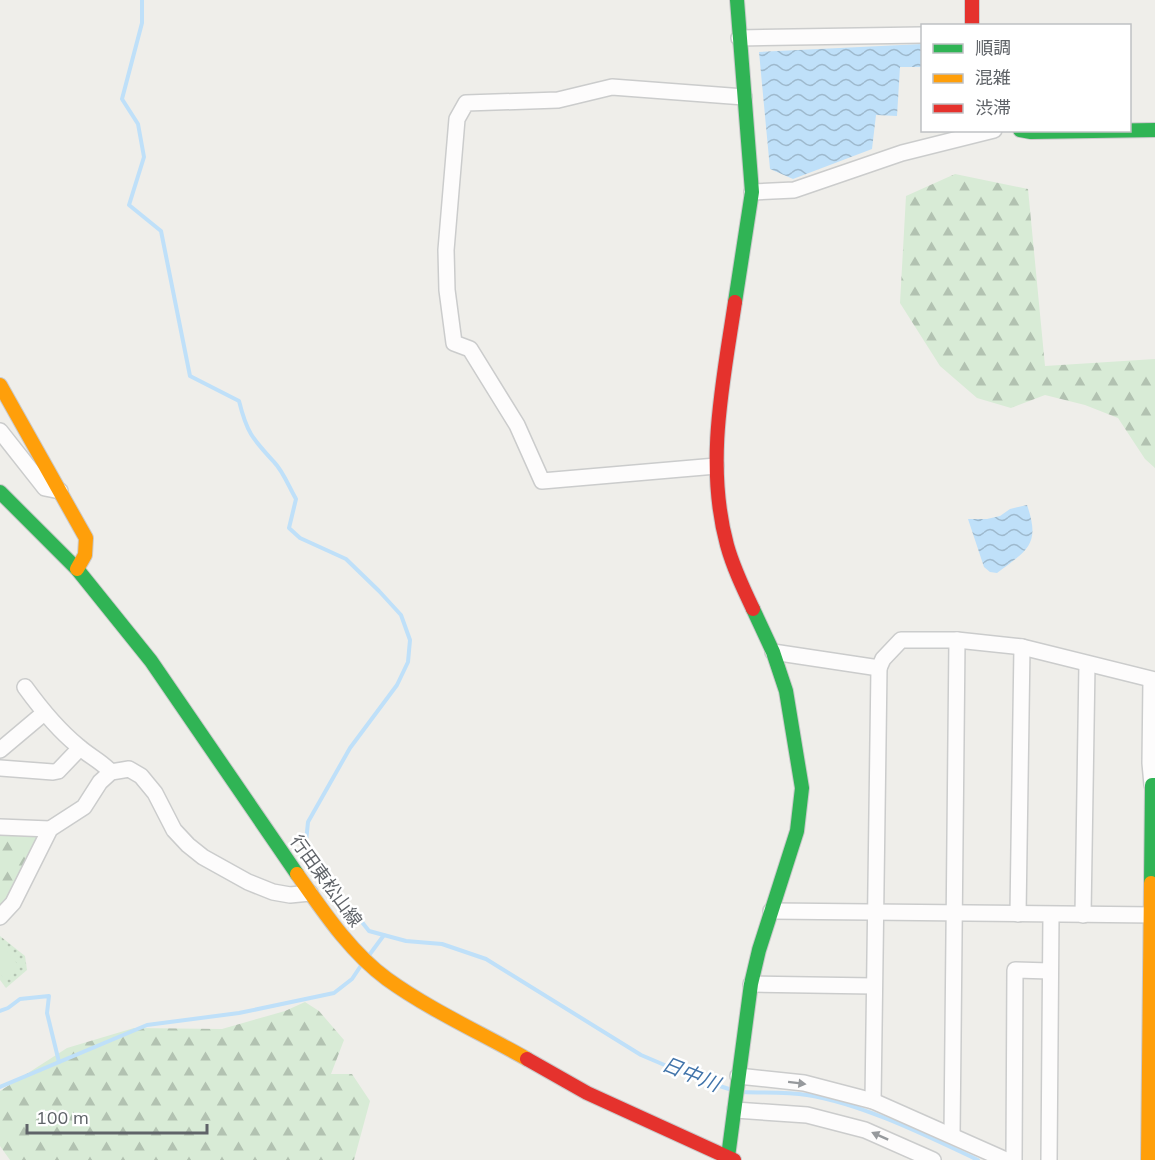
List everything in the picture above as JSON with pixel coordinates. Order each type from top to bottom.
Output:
[{"type":"street","points":[[731,1158],[738,1076],[751,984],[771,911],[797,831],[802,788],[790,711],[773,652],[741,584],[727,546],[719,509],[716,466],[717,421],[752,192],[737,0]]},
{"type":"street","points":[[972,0],[972,24]]},
{"type":"street","points":[[739,38],[921,35]]},
{"type":"street","points":[[716,466],[542,481],[517,425],[470,349],[454,343],[447,290],[446,250],[456,119],[466,103],[558,100],[612,87],[744,97]]},
{"type":"street","points":[[1131,130],[1155,130]]},
{"type":"street","points":[[752,192],[794,190],[902,153],[986,132]]},
{"type":"street","points":[[0,385],[86,538],[85,555],[77,569]]},
{"type":"street","points":[[0,431],[45,488],[60,491]]},
{"type":"street","name":"行田東松山線","points":[[0,492],[77,569],[152,661],[329,920],[362,957],[386,978],[414,996],[587,1093],[731,1158]]},
{"type":"street","points":[[873,1101],[879,668],[883,659],[902,640],[957,640],[1022,646],[1153,680],[1150,763],[1154,785],[1152,1110],[1148,1160]]},
{"type":"street","points":[[952,1135],[957,640]]},
{"type":"street","points":[[1018,914],[1022,646]]},
{"type":"street","points":[[773,652],[879,668]]},
{"type":"street","points":[[1083,915],[1087,664]]},
{"type":"street","points":[[25,687],[61,732],[80,748],[104,763],[111,772]]},
{"type":"street","points":[[0,750],[44,713]]},
{"type":"street","points":[[0,768],[58,771],[80,748]]},
{"type":"street","points":[[0,917],[13,903],[50,830],[84,807],[100,783],[111,772],[129,769],[141,776],[154,793],[174,830],[188,845],[203,856],[248,882],[273,892],[290,895],[310,893]]},
{"type":"street","points":[[0,827],[50,830]]},
{"type":"street","points":[[771,911],[1153,915]]},
{"type":"street","points":[[1049,1160],[1051,915]]},
{"type":"street","points":[[1014,1160],[1015,970],[1050,971]]},
{"type":"street","points":[[751,984],[873,986]]},
{"type":"street","points":[[738,1076],[804,1083],[873,1101],[1006,1160]]},
{"type":"street","points":[[735,1110],[807,1115],[865,1130],[933,1160]]},
{"type":"green space","points":[[955,174],[1028,189],[1045,366],[1155,359],[1155,468],[1145,459],[1118,418],[1085,405],[1045,395],[1011,408],[977,398],[940,366],[900,303],[906,196]]},
{"type":"green space","points":[[0,834],[39,835],[17,883],[0,907]]},
{"type":"green space","points":[[0,936],[25,956],[27,970],[6,988],[0,980]]},
{"type":"green space","points":[[0,943],[20,967],[5,980],[0,974]]},
{"type":"green space","points":[[305,1002],[319,1011],[344,1040],[331,1074],[352,1074],[370,1101],[354,1160],[10,1160],[0,1146],[0,1091],[67,1048],[134,1028],[222,1029],[285,1011]]},
{"type":"water","points":[[921,44],[921,67],[900,67],[897,116],[876,115],[872,149],[793,179],[770,169],[759,52]]},
{"type":"water","points":[[1027,505],[1031,518],[1032,538],[1016,558],[997,573],[990,572],[984,567],[968,519],[1000,516],[1010,509]]},
{"type":"waterway","points":[[142,0],[142,23],[122,99],[138,124],[144,157],[129,205],[161,231],[190,376],[239,401],[251,434],[280,470],[296,499],[289,528],[300,538],[346,559],[401,615],[410,640],[408,662],[397,685],[350,748],[308,822],[306,842],[315,860],[369,931],[406,941],[442,944],[486,959],[641,1055],[695,1078],[729,1089]]},
{"type":"waterway","points":[[370,954],[384,935]]},
{"type":"waterway","points":[[0,1087],[147,1025],[239,1013],[334,993],[352,979],[360,967]]},
{"type":"waterway","points":[[0,1011],[20,999],[49,996],[47,1013],[59,1062]]},
{"type":"waterway","name":"日中川","points":[[743,1092],[783,1093],[828,1099],[872,1113],[978,1160]]},
{"type":"traffic: fast","points":[[735,302],[752,192],[737,0]]},
{"type":"traffic: fast","points":[[1131,130],[1155,130]]},
{"type":"traffic: fast","points":[[0,492],[77,569],[151,661],[297,874]]},
{"type":"traffic: fast","points":[[728,1157],[751,984],[759,950],[797,831],[802,788],[786,691],[773,652],[753,609]]},
{"type":"traffic: fast","points":[[1151,883],[1152,785],[1155,785]]},
{"type":"traffic: slow","points":[[0,385],[86,538],[85,555],[77,569]]},
{"type":"traffic: slow","points":[[297,874],[349,944],[387,979],[421,1001],[527,1059]]},
{"type":"traffic: slow","points":[[1148,1160],[1151,883]]},
{"type":"traffic: jam","points":[[972,0],[972,24]]},
{"type":"traffic: jam","points":[[735,302],[718,423],[717,484],[727,545],[753,609]]},
{"type":"traffic: jam","points":[[527,1059],[587,1093],[734,1160]]}]
